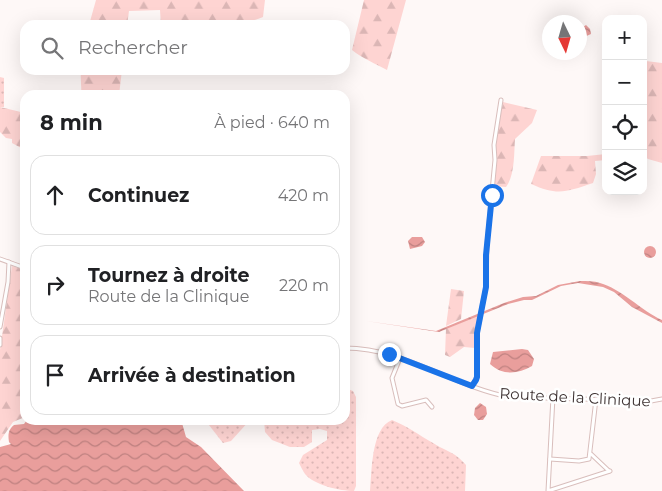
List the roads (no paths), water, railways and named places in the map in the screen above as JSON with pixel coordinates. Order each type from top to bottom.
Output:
[{"type":"street","points":[[472,386],[477,377],[476,347],[486,287],[487,244],[495,158],[494,145],[501,100]]},
{"type":"street","points":[[0,259],[20,266]]},
{"type":"street","points":[[0,327],[8,282],[9,262]]},
{"type":"street","points":[[0,338],[0,345]]},
{"type":"street","name":"Route de la Clinique","points":[[350,348],[378,350],[492,394],[509,397],[651,401],[662,399]]},
{"type":"street","points":[[400,358],[392,378],[398,404],[402,406],[425,400],[432,407]]},
{"type":"street","points":[[553,397],[548,491],[610,471],[591,454]]},
{"type":"street","points":[[550,459],[585,461],[589,459],[596,399]]},
{"type":"water","points":[[587,26],[590,29],[591,34],[587,36]]},
{"type":"water","points":[[412,237],[422,237],[425,242],[422,246],[410,249],[408,241]]},
{"type":"water","points":[[648,246],[652,246],[656,252],[652,258],[648,258],[644,254],[644,250]]},
{"type":"water","points":[[580,281],[595,282],[608,286],[662,320],[662,323],[632,307],[614,292],[603,287],[578,283],[561,286],[532,300],[508,304],[439,332],[366,321],[436,331],[504,303],[523,297],[536,296],[558,285]]},
{"type":"water","points":[[528,350],[534,359],[532,366],[527,369],[505,372],[490,364],[493,352]]},
{"type":"water","points":[[480,403],[486,407],[487,414],[483,420],[478,420],[474,415],[475,408]]},
{"type":"water","points":[[14,425],[183,425],[186,437],[201,447],[244,491],[0,491],[0,447],[11,444],[9,442],[9,434]]}]
